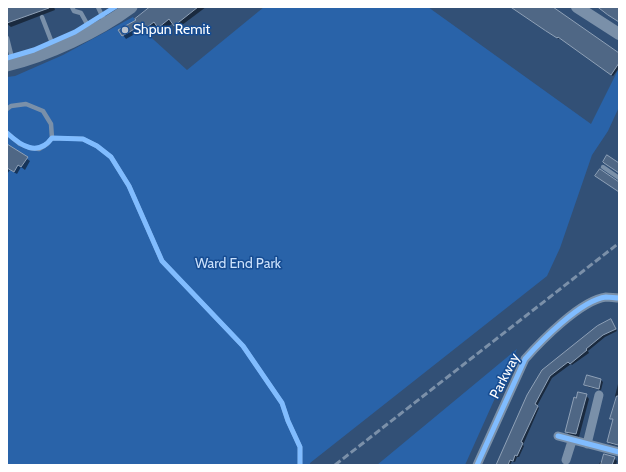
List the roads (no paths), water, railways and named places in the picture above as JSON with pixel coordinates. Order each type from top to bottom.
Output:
[{"type":"main road","points":[[10,64],[30,59],[91,31],[116,18],[130,7]]},
{"type":"street","points":[[577,7],[619,34]]},
{"type":"street","name":"Parkway","points":[[477,465],[525,359],[535,347],[572,314],[595,300],[607,297],[619,298]]},
{"type":"street","points":[[587,444],[599,394]]},
{"type":"street","points":[[558,436],[619,452]]},
{"type":"street","points":[[566,460],[572,440]]},
{"type":"lane","points":[[72,7],[74,11],[81,14],[91,31]]},
{"type":"lane","points":[[98,7],[106,23]]},
{"type":"lane","points":[[42,17],[54,48]]},
{"type":"lane","points":[[7,38],[10,64]]},
{"type":"lane","points":[[7,109],[11,106],[26,104],[43,111],[51,124],[52,138],[48,144],[39,149],[30,148],[20,144],[7,133]]},
{"type":"lane","points":[[52,138],[83,139],[97,146],[111,157],[129,186],[162,261],[243,346],[282,402],[288,421],[300,447],[300,465]]},
{"type":"lane","points":[[603,167],[619,178]]},
{"type":"railway","points":[[335,465],[619,243]]},
{"type":"place","name":"Shpun Remit","points":[[125,30]]},
{"type":"park label","name":"Ward End Park","points":[[238,264]]}]
